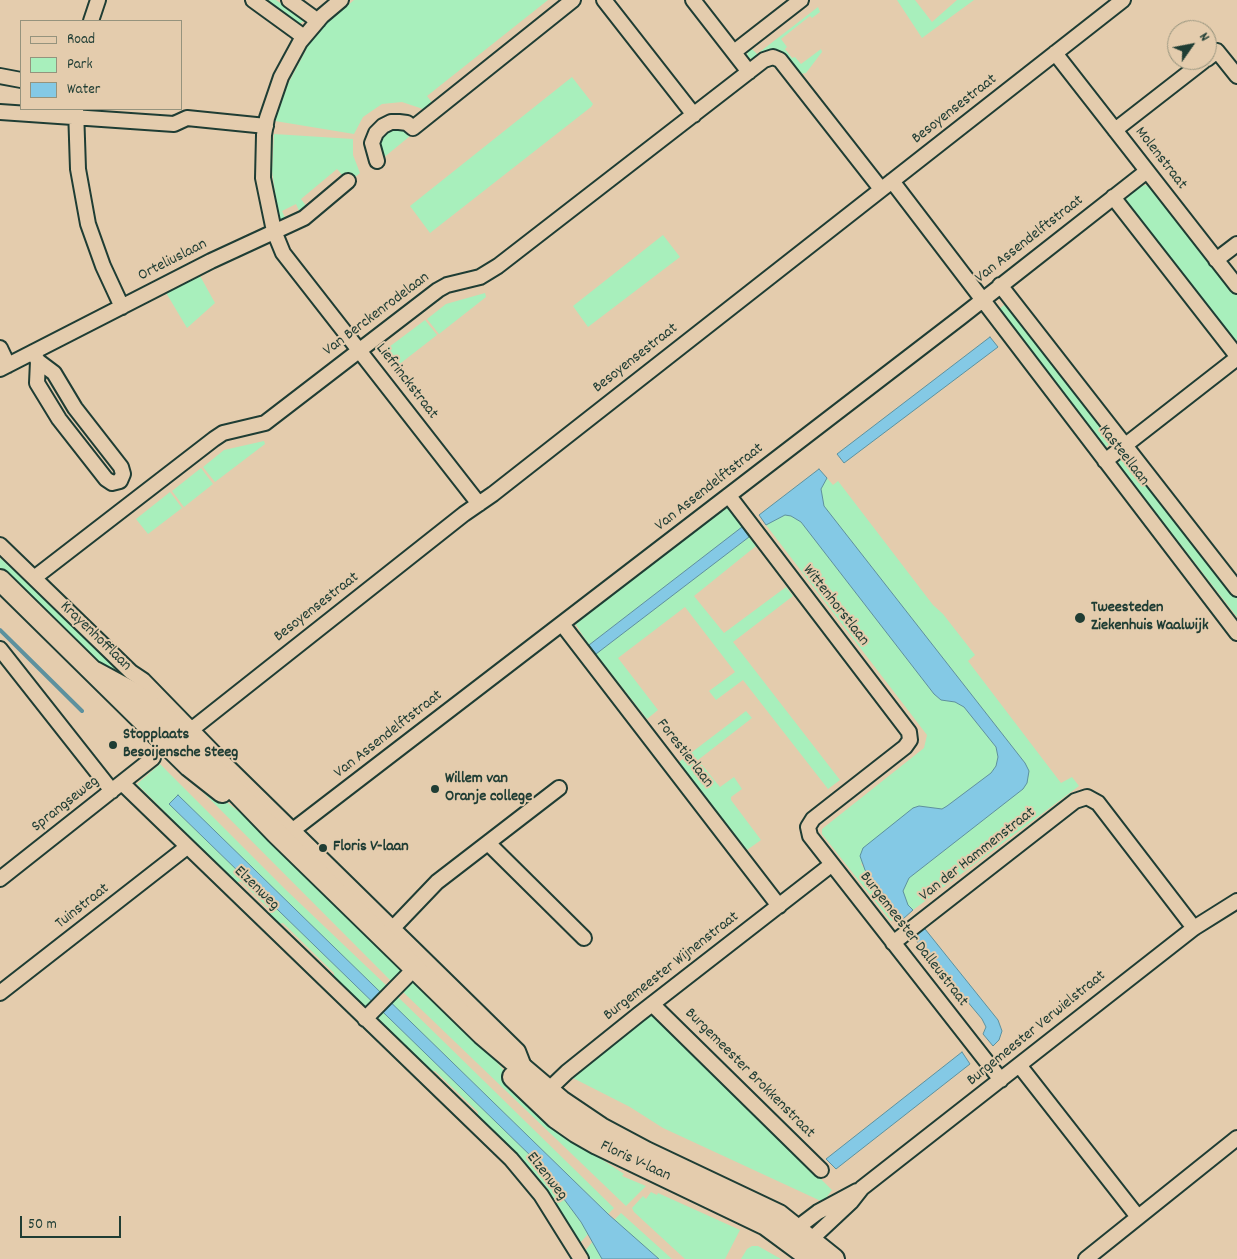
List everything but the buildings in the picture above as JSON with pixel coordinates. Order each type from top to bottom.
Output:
[{"type":"street","points":[[90,20],[98,0]]},
{"type":"street","points":[[253,0],[304,37]]},
{"type":"street","points":[[290,0],[318,21]]},
{"type":"street","name":"Liefrinckstraat","points":[[341,0],[304,37],[281,77],[266,126],[263,178],[274,231],[283,253],[479,504]]},
{"type":"street","points":[[377,161],[372,143],[376,133],[383,126],[391,122],[399,122],[407,123],[413,128],[573,0]]},
{"type":"street","points":[[604,0],[694,115]]},
{"type":"street","points":[[693,0],[749,72]]},
{"type":"street","points":[[734,52],[801,0]]},
{"type":"street","name":"Besoyensestraat","points":[[182,737],[1123,0]]},
{"type":"street","points":[[1217,51],[1237,76]]},
{"type":"street","name":"Molenstraat","points":[[1055,53],[1237,286]]},
{"type":"street","name":"Kasteellaan","points":[[764,60],[773,57],[780,60],[982,300],[1237,633]]},
{"type":"street","name":"Van Berckenrodelaan","points":[[34,578],[214,439],[223,434],[265,423],[443,287],[480,277],[498,266],[764,60]]},
{"type":"street","points":[[1115,130],[1192,70]]},
{"type":"street","points":[[0,76],[20,80]]},
{"type":"street","points":[[0,112],[75,113],[174,124],[183,113],[266,126]]},
{"type":"street","points":[[75,113],[78,169],[88,224],[103,266],[122,307]]},
{"type":"street","name":"Van Assendelftstraat","points":[[293,830],[1147,171]]},
{"type":"street","name":"Orteliuslaan","points":[[0,348],[4,367],[35,357],[122,307],[274,231],[304,218],[348,181]]},
{"type":"street","points":[[1105,461],[1237,357],[1113,197]]},
{"type":"street","points":[[1216,260],[1237,244]]},
{"type":"street","name":"Kasteellaan","points":[[1000,285],[1237,589]]},
{"type":"street","points":[[35,357],[54,374],[75,408],[121,467],[123,474],[120,481],[112,483],[106,479],[59,419],[37,383],[35,357]]},
{"type":"street","name":"Wittenhorstlaan","points":[[728,496],[904,724],[910,740],[905,747],[813,819]]},
{"type":"street","name":"Krayenhofflaan","points":[[0,545],[131,672],[143,680],[182,737]]},
{"type":"street","name":"Krayenhofflaan","points":[[0,580],[96,672],[150,705],[182,737]]},
{"type":"street","name":"Forestierlaan","points":[[562,624],[779,906]]},
{"type":"street","name":"Elzenweg","points":[[0,649],[117,787],[187,847],[511,1159],[541,1194],[576,1257]]},
{"type":"street","name":"Floris V-laan","points":[[182,737],[261,818],[482,1034],[525,1072],[542,1096]]},
{"type":"street","name":"Floris V-laan","points":[[182,737],[293,830],[518,1051],[525,1072]]},
{"type":"street","name":"Sprangseweg","points":[[0,879],[153,758]]},
{"type":"street","points":[[393,928],[437,882],[559,788]]},
{"type":"street","name":"Van der Hammenstraat","points":[[893,943],[1075,801],[1087,797],[1098,803],[1194,928]]},
{"type":"street","name":"Burgemeester Dalleustraat","points":[[813,819],[808,828],[810,836],[1001,1080]]},
{"type":"street","points":[[488,843],[584,938]]},
{"type":"street","name":"Tuinstraat","points":[[0,993],[187,847]]},
{"type":"street","name":"Burgemeester Wijnenstraat","points":[[542,1096],[652,1004],[831,865]]},
{"type":"street","name":"Burgemeester Verwielstraat","points":[[790,1232],[845,1196],[862,1188],[1194,928],[1237,901]]},
{"type":"street","points":[[365,1019],[415,968]]},
{"type":"street","name":"Burgemeester Brokkenstraat","points":[[652,1004],[822,1170]]},
{"type":"street","name":"Floris V-laan","points":[[482,1034],[512,1075],[542,1096],[646,1152],[758,1203],[808,1249],[834,1259]]},
{"type":"street","points":[[1019,1065],[1138,1217]]},
{"type":"street","points":[[1086,1259],[1237,1138]]},
{"type":"street","name":"Burgemeester Verwielstraat","points":[[808,1249],[862,1188]]},
{"type":"green space","points":[[259,0],[276,0],[293,12],[299,11],[304,21],[296,26],[291,22],[290,17],[270,2],[264,4]]},
{"type":"green space","points":[[354,0],[548,0],[427,96],[433,104],[426,110],[402,102],[382,104],[363,117],[354,134],[275,121],[288,84],[306,50],[303,48],[329,17],[332,19]]},
{"type":"green space","points":[[897,0],[915,0],[932,22],[957,0],[974,0],[922,38]]},
{"type":"green space","points":[[818,7],[820,12],[812,18],[810,16],[781,39],[787,47],[785,49],[792,58],[795,57],[801,64],[821,49],[822,52],[806,73],[800,74],[776,50],[766,52],[754,60],[748,57],[747,52],[750,47],[757,54]]},
{"type":"green space","points":[[572,77],[593,104],[591,107],[430,233],[410,206]]},
{"type":"green space","points":[[390,128],[404,130],[410,136],[382,159],[378,149],[379,140]]},
{"type":"green space","points":[[274,134],[353,139],[353,155],[360,173],[354,178],[344,177],[337,169],[301,199],[307,207],[300,213],[296,204],[282,211],[286,220],[278,221],[273,208],[277,206],[272,171]]},
{"type":"green space","points":[[1146,185],[1154,190],[1237,296],[1237,343],[1231,338],[1129,207],[1126,200],[1130,192],[1138,186]]},
{"type":"green space","points":[[663,235],[680,257],[588,327],[573,306]]},
{"type":"green space","points":[[199,274],[215,303],[187,328],[165,291]]},
{"type":"green space","points":[[485,293],[486,297],[439,334],[427,319],[446,304]]},
{"type":"green space","points":[[1008,302],[1114,440],[1106,447],[999,309]]},
{"type":"green space","points":[[425,320],[437,335],[397,366],[385,350]]},
{"type":"green space","points":[[264,441],[265,444],[215,482],[203,467],[224,450]]},
{"type":"green space","points":[[1125,455],[1129,457],[1237,597],[1237,617],[1119,465],[1119,459]]},
{"type":"green space","points":[[201,468],[213,484],[184,507],[172,491]]},
{"type":"green space","points":[[827,478],[833,485],[838,481],[933,605],[943,614],[975,655],[968,661],[1061,783],[1072,777],[1079,786],[913,910],[908,905],[903,891],[909,878],[1023,789],[1025,763],[824,506],[821,489]]},
{"type":"green space","points":[[170,492],[182,508],[148,534],[136,519]]},
{"type":"green space","points":[[726,504],[742,527],[589,645],[574,622]]},
{"type":"green space","points":[[785,515],[801,522],[934,694],[941,700],[955,702],[964,707],[996,747],[998,757],[996,766],[991,773],[942,809],[919,806],[913,808],[861,864],[903,919],[897,923],[890,920],[822,834],[822,829],[924,748],[927,735],[766,525]]},
{"type":"green space","points":[[749,537],[756,546],[694,596],[724,633],[786,587],[793,596],[733,642],[840,780],[828,789],[743,680],[716,700],[709,691],[735,672],[685,607],[618,658],[658,710],[647,719],[596,654]]},
{"type":"green space","points":[[0,558],[39,591],[144,689],[125,684],[89,655],[0,568]]},
{"type":"green space","points":[[746,711],[752,718],[698,760],[720,787],[734,777],[742,789],[731,797],[731,800],[761,840],[747,850],[679,762]]},
{"type":"green space","points":[[167,756],[264,831],[400,964],[400,971],[392,982]]},
{"type":"green space","points":[[160,764],[286,890],[388,987],[381,993],[178,796],[169,804],[373,1002],[370,1006],[362,1006],[334,979],[334,973],[283,923],[278,924],[269,915],[269,909],[241,881],[235,883],[195,843],[189,844],[184,838],[187,834],[137,784]]},
{"type":"green space","points":[[417,981],[479,1040],[513,1082],[589,1151],[624,1174],[622,1176],[646,1186],[626,1206],[402,991],[409,982]]},
{"type":"green space","points":[[397,996],[614,1208],[608,1214],[391,1003]]},
{"type":"green space","points":[[649,1010],[832,1190],[823,1202],[663,1128],[630,1107],[571,1077]]},
{"type":"green space","points":[[382,1011],[535,1160],[589,1233],[580,1243],[541,1182],[477,1119],[478,1112],[435,1071],[430,1072],[380,1023],[378,1014]]},
{"type":"green space","points":[[651,1192],[657,1195],[658,1193],[740,1230],[725,1259],[685,1259],[634,1212],[632,1208],[643,1196],[646,1199]]},
{"type":"green space","points":[[621,1213],[672,1259],[659,1259],[614,1220]]},
{"type":"green space","points":[[593,1241],[602,1259],[589,1259],[585,1251]]},
{"type":"green space","points":[[752,1246],[758,1246],[781,1259],[741,1259],[747,1249]]},
{"type":"water","points":[[990,337],[998,347],[844,463],[837,454]]},
{"type":"water","points":[[819,469],[827,478],[821,489],[824,506],[1025,763],[1029,771],[1027,783],[1023,789],[909,878],[903,891],[908,905],[913,910],[903,919],[865,870],[860,856],[863,848],[913,808],[919,806],[942,809],[947,806],[991,773],[996,766],[998,757],[996,747],[964,707],[955,702],[941,700],[934,694],[801,522],[785,515],[766,525],[759,515]]},
{"type":"water","points":[[742,527],[749,537],[596,654],[589,645]]},
{"type":"water","points":[[178,795],[608,1214],[659,1259],[602,1259],[581,1222],[535,1160],[169,804]]},
{"type":"water","points":[[921,924],[998,1020],[1002,1031],[999,1040],[993,1046],[983,1034],[986,1027],[982,1019],[910,933]]},
{"type":"water","points":[[962,1052],[970,1064],[836,1169],[826,1159]]},
{"type":"waterway","points":[[0,630],[82,711]]},
{"type":"place","name":"Tweesteden Ziekenhuis Waalwijk","points":[[1080,618]]},
{"type":"place","name":"Stopplaats Besoijensche Steeg","points":[[113,745]]},
{"type":"place","name":"Willem van Oranje college","points":[[435,789]]},
{"type":"place","name":"Floris V-laan","points":[[323,848]]}]
